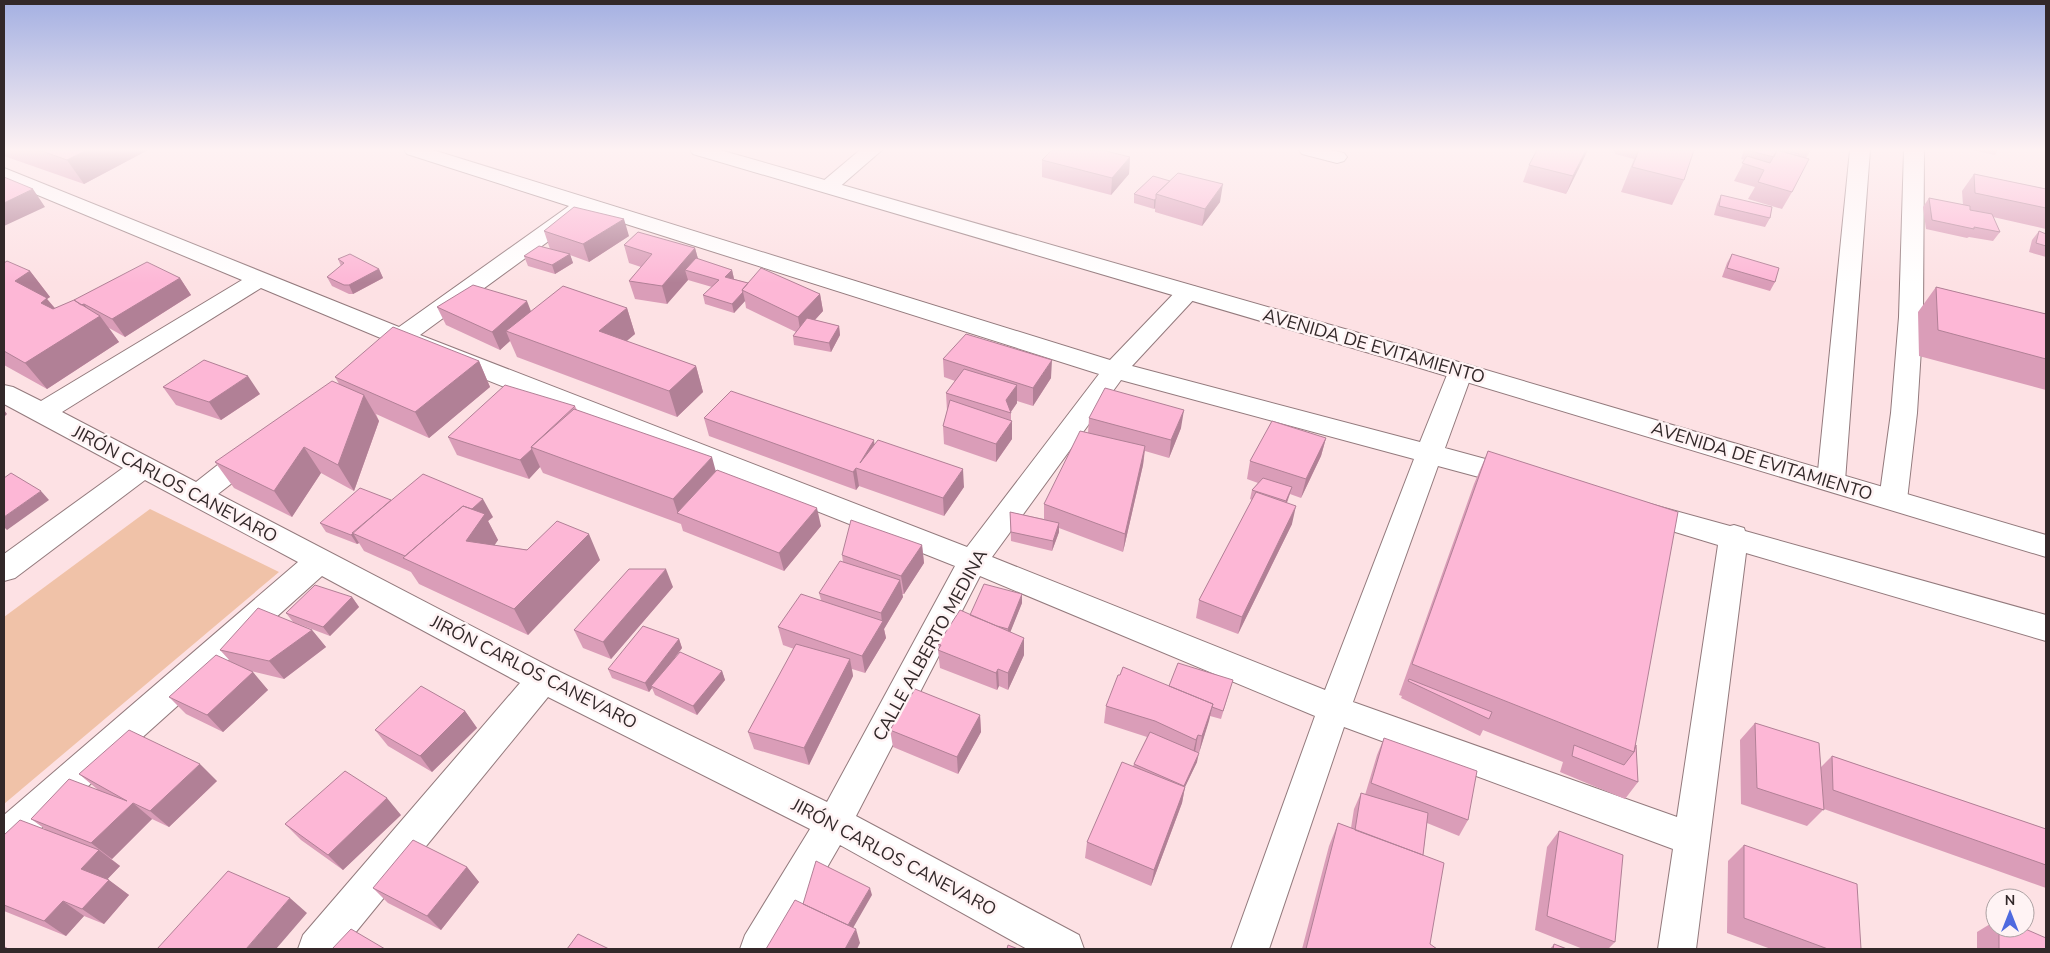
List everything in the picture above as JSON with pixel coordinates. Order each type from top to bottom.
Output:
[{"type":"street","points":[[54,194],[401,337],[973,561],[1334,709],[1692,839]]},
{"type":"street","points":[[554,194],[1115,370],[1535,482]]},
{"type":"street","name":"AVENIDA DE EVITAMIENTO","points":[[858,194],[2046,546]]},
{"type":"street","points":[[1831,481],[1856,194]]},
{"type":"street","points":[[1893,500],[1904,413],[1911,317],[1913,194]]},
{"type":"street","points":[[369,361],[584,204]]},
{"type":"street","points":[[43,412],[259,279]]},
{"type":"street","name":"CALLE ALBERTO MEDINA","points":[[759,949],[834,823],[973,561],[1115,370],[1188,292]]},
{"type":"street","points":[[1250,949],[1334,709],[1431,454],[1460,372]]},
{"type":"street","name":"JIRÓN CARLOS CANEVARO","points":[[4,393],[543,679],[834,823],[1065,949]]},
{"type":"street","points":[[197,496],[267,441]]},
{"type":"street","points":[[4,570],[143,468]]},
{"type":"street","points":[[1620,505],[1734,536],[2046,628]]},
{"type":"street","points":[[1677,949],[1734,536]]},
{"type":"street","points":[[4,838],[319,561]]},
{"type":"street","points":[[317,949],[543,679]]},
{"type":"shaded area","points":[[150,509],[279,572],[4,804],[4,617]]},
{"type":"building","points":[[4,194],[22,194],[4,203]]},
{"type":"building","points":[[1136,194],[1156,194],[1156,199]]},
{"type":"building","points":[[1158,194],[1215,194],[1205,209]]},
{"type":"building","points":[[1982,194],[2046,194],[2046,208]]},
{"type":"building","points":[[1721,195],[1772,207],[1770,218],[1719,206]]},
{"type":"building","points":[[1929,198],[1970,206],[1970,210],[1992,214],[2000,232],[1974,227],[1974,229],[1932,220]]},
{"type":"building","points":[[574,207],[624,219],[583,244],[544,231]]},
{"type":"building","points":[[2039,231],[2046,234],[2046,246],[2036,243]]},
{"type":"building","points":[[638,232],[695,248],[662,286],[629,281],[652,254],[624,245]]},
{"type":"building","points":[[539,246],[570,254],[552,265],[524,256]]},
{"type":"building","points":[[350,254],[379,269],[349,285],[344,285],[327,277],[344,263],[338,259]]},
{"type":"building","points":[[1732,254],[1779,268],[1775,282],[1727,268]]},
{"type":"building","points":[[696,258],[732,270],[725,277],[748,283],[732,304],[703,295],[719,280],[685,270]]},
{"type":"building","points":[[7,261],[30,271],[15,281],[47,298],[41,303],[53,309],[74,300],[100,316],[25,363],[4,351],[4,263]]},
{"type":"building","points":[[147,262],[180,278],[112,319],[74,300]]},
{"type":"building","points":[[761,268],[820,294],[798,317],[742,290]]},
{"type":"building","points":[[473,285],[527,301],[492,332],[437,307]]},
{"type":"building","points":[[563,286],[627,308],[599,331],[696,366],[669,391],[506,331]]},
{"type":"building","points":[[1936,287],[2046,314],[2046,359],[1938,330]]},
{"type":"building","points":[[807,318],[839,326],[829,343],[793,336]]},
{"type":"building","points":[[393,327],[479,361],[415,412],[335,377]]},
{"type":"building","points":[[966,334],[1052,360],[1033,388],[943,359]]},
{"type":"building","points":[[204,360],[248,376],[209,402],[163,387]]},
{"type":"building","points":[[964,369],[1017,385],[1006,400],[1011,413],[946,393]]},
{"type":"building","points":[[332,381],[364,395],[338,465],[304,447],[274,491],[215,462]]},
{"type":"building","points":[[505,385],[575,406],[531,447],[532,449],[520,460],[448,437]]},
{"type":"building","points":[[1105,388],[1184,410],[1171,440],[1089,418]]},
{"type":"building","points":[[731,391],[874,440],[860,463],[878,440],[963,469],[943,498],[856,468],[853,472],[704,418]]},
{"type":"building","points":[[950,400],[1012,421],[996,444],[943,426]]},
{"type":"building","points":[[574,409],[712,457],[673,499],[531,447]]},
{"type":"building","points":[[1272,421],[1326,438],[1306,479],[1250,461]]},
{"type":"building","points":[[1080,431],[1145,446],[1125,534],[1044,504]]},
{"type":"building","points":[[1488,451],[1678,512],[1634,752],[1412,664]]},
{"type":"building","points":[[717,470],[817,508],[779,553],[677,513]]},
{"type":"building","points":[[11,473],[41,491],[4,517],[4,478]]},
{"type":"building","points":[[423,474],[483,499],[472,509],[463,506],[405,556],[352,533]]},
{"type":"building","points":[[1263,478],[1292,487],[1286,501],[1252,490]]},
{"type":"building","points":[[360,488],[391,500],[351,535],[320,523]]},
{"type":"building","points":[[1256,492],[1296,506],[1242,617],[1199,600]]},
{"type":"building","points":[[463,506],[485,514],[466,541],[527,550],[557,521],[589,534],[514,609],[403,558]]},
{"type":"building","points":[[1010,512],[1059,523],[1053,541],[1011,532]]},
{"type":"building","points":[[851,520],[922,545],[901,576],[842,555]]},
{"type":"building","points":[[840,561],[900,580],[881,613],[819,593]]},
{"type":"building","points":[[629,569],[666,569],[603,642],[574,630]]},
{"type":"building","points":[[984,584],[1022,594],[1008,629],[970,615]]},
{"type":"building","points":[[315,585],[352,597],[323,627],[286,613]]},
{"type":"building","points":[[801,594],[883,621],[862,656],[778,627]]},
{"type":"building","points":[[258,608],[312,630],[269,661],[220,650]]},
{"type":"building","points":[[960,610],[1024,638],[1008,673],[998,669],[996,673],[938,650],[941,645],[938,644]]},
{"type":"building","points":[[643,626],[679,639],[645,683],[608,669]]},
{"type":"building","points":[[796,644],[850,659],[804,748],[748,732]]},
{"type":"building","points":[[680,652],[722,671],[693,706],[651,686]]},
{"type":"building","points":[[216,655],[253,672],[207,715],[169,697]]},
{"type":"building","points":[[1178,663],[1233,680],[1223,711],[1212,707],[1213,704],[1169,686]]},
{"type":"building","points":[[1123,667],[1213,704],[1202,736],[1198,735],[1196,740],[1155,721],[1106,706]]},
{"type":"building","points":[[1409,679],[1492,712],[1489,719],[1408,681]]},
{"type":"building","points":[[421,686],[465,711],[420,756],[375,730]]},
{"type":"building","points":[[915,689],[980,715],[957,757],[890,730]]},
{"type":"building","points":[[1755,723],[1819,743],[1824,810],[1757,788]]},
{"type":"building","points":[[129,730],[200,764],[150,811],[133,803],[91,843],[31,819],[69,779],[127,801],[79,774]]},
{"type":"building","points":[[1150,732],[1199,753],[1184,786],[1134,764]]},
{"type":"building","points":[[1384,738],[1477,771],[1468,820],[1371,783]]},
{"type":"building","points":[[1574,745],[1624,765],[1634,752],[1636,745],[1638,782],[1572,756]]},
{"type":"building","points":[[1832,756],[2046,829],[2046,865],[1833,790]]},
{"type":"building","points":[[1122,762],[1185,787],[1154,870],[1087,842]]},
{"type":"building","points":[[345,771],[387,798],[328,855],[285,824]]},
{"type":"building","points":[[1361,793],[1428,813],[1423,855],[1355,830]]},
{"type":"building","points":[[20,820],[99,850],[81,869],[109,880],[82,909],[63,901],[44,921],[4,905],[4,835]]},
{"type":"building","points":[[1338,823],[1444,863],[1430,944],[1437,949],[1306,949]]},
{"type":"building","points":[[1559,831],[1623,855],[1615,942],[1547,916]]},
{"type":"building","points":[[413,840],[467,867],[427,916],[373,888]]},
{"type":"building","points":[[1744,845],[1857,884],[1861,949],[1828,949],[1744,918]]},
{"type":"building","points":[[816,861],[870,888],[848,925],[803,904]]},
{"type":"building","points":[[228,871],[290,898],[246,949],[157,949]]},
{"type":"building","points":[[795,900],[856,929],[845,949],[766,949]]},
{"type":"building","points":[[351,929],[385,949],[332,949]]},
{"type":"building","points":[[2035,933],[2046,938],[2046,949],[1999,949],[1999,938],[2035,938]]},
{"type":"building","points":[[578,934],[609,949],[567,949]]},
{"type":"building","points":[[1554,944],[1567,949],[1553,949]]},
{"type":"building","points":[[1008,945],[1018,949],[1007,949]]}]
